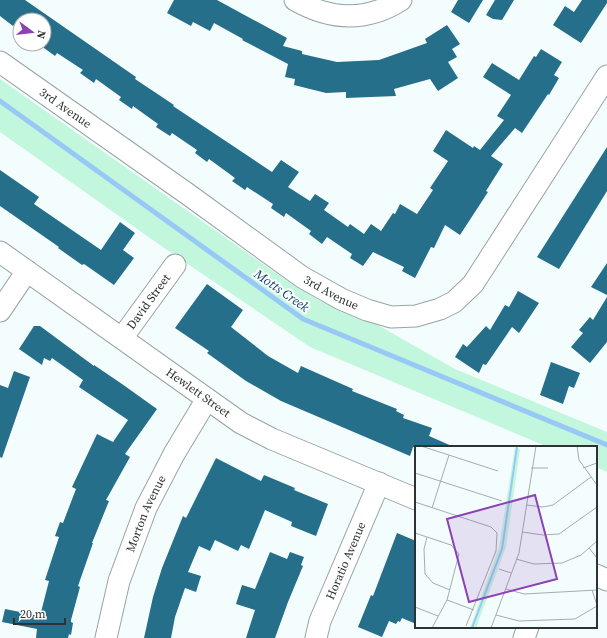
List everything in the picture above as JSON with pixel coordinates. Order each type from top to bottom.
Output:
[{"type":"street","points":[[295,0],[328,13],[345,16],[358,16],[388,8],[401,0]]},
{"type":"street","name":"3rd Avenue","points":[[0,62],[189,195],[302,277],[341,299],[367,310],[391,317],[416,316],[440,309],[454,302],[473,284],[607,76]]},
{"type":"street","name":"Hewlett Street","points":[[0,252],[241,423],[272,439],[415,499]]},
{"type":"street","name":"David Street","points":[[122,338],[175,265]]},
{"type":"street","points":[[0,311],[27,271]]},
{"type":"street","name":"Morton Avenue","points":[[106,638],[119,581],[146,508],[174,454],[207,398]]},
{"type":"street","name":"Horatio Avenue","points":[[316,638],[320,621],[378,484]]},
{"type":"street","points":[[597,575],[607,580]]},
{"type":"street","points":[[524,638],[528,628]]},
{"type":"green space","points":[[0,79],[290,283],[320,301],[376,324],[455,369],[607,432],[607,472],[597,467],[597,446],[546,446],[310,347],[167,250],[0,132]]},
{"type":"building","points":[[0,0],[25,0],[42,12],[12,12],[12,25],[0,16]]},
{"type":"building","points":[[174,0],[217,0],[287,38],[283,46],[302,51],[302,54],[337,62],[379,60],[427,43],[425,39],[447,25],[460,44],[452,49],[457,57],[448,62],[458,78],[438,91],[430,79],[394,89],[396,96],[346,98],[346,92],[326,93],[294,85],[295,79],[285,77],[288,64],[242,40],[243,39],[214,23],[210,31],[193,22],[191,26],[167,13]]},
{"type":"building","points":[[458,0],[483,0],[469,23],[451,12]]},
{"type":"building","points":[[495,0],[514,0],[502,20],[493,19],[486,15]]},
{"type":"building","points":[[582,0],[607,0],[607,3],[581,43],[553,25],[565,6],[574,12]]},
{"type":"building","points":[[52,19],[136,77],[135,79],[174,105],[173,106],[272,172],[281,160],[299,172],[288,187],[310,201],[315,194],[329,203],[324,210],[348,227],[350,224],[364,234],[371,224],[381,231],[393,213],[395,214],[400,204],[417,214],[433,190],[430,188],[448,161],[433,151],[446,130],[473,148],[474,146],[480,150],[504,120],[497,116],[511,95],[483,77],[492,63],[519,80],[534,56],[536,57],[541,49],[562,62],[554,75],[559,78],[522,133],[515,128],[491,156],[503,164],[486,191],[488,192],[460,235],[445,225],[434,248],[431,247],[415,278],[402,271],[404,267],[373,252],[363,266],[350,258],[352,254],[327,237],[322,244],[309,234],[311,231],[286,213],[284,217],[271,208],[273,204],[247,187],[245,190],[232,181],[235,178],[209,159],[207,162],[195,153],[197,150],[172,133],[170,136],[156,127],[158,124],[133,106],[132,109],[119,100],[121,97],[96,79],[94,83],[80,73],[83,70],[57,53],[55,56],[50,52],[52,52]]},
{"type":"building","points":[[607,147],[607,191],[559,269],[537,257]]},
{"type":"building","points":[[0,170],[39,197],[34,204],[101,250],[120,222],[135,233],[123,250],[134,258],[114,285],[84,264],[82,265],[0,206]]},
{"type":"building","points":[[607,263],[607,295],[591,287]]},
{"type":"building","points":[[207,284],[243,310],[231,327],[268,356],[298,373],[301,366],[353,389],[352,391],[397,409],[396,411],[404,415],[403,418],[432,428],[429,436],[452,446],[415,446],[413,447],[410,456],[281,401],[246,381],[207,353],[209,351],[175,328]]},
{"type":"building","points":[[518,291],[539,303],[519,333],[512,327],[486,365],[483,364],[479,373],[455,357],[463,344],[467,347],[486,326],[490,330],[505,305],[509,307]]},
{"type":"building","points":[[607,297],[607,342],[590,363],[571,347],[583,333],[579,330],[590,317],[593,320]]},
{"type":"building","points":[[34,326],[40,326],[94,366],[157,409],[125,454],[130,457],[106,500],[109,501],[92,543],[78,586],[80,587],[71,620],[73,623],[71,635],[69,634],[68,638],[36,638],[37,629],[2,622],[5,609],[40,616],[49,581],[45,580],[59,537],[55,536],[60,522],[63,523],[76,489],[72,487],[97,434],[113,442],[128,420],[79,387],[83,380],[52,358],[50,361],[44,358],[42,365],[19,349]]},
{"type":"building","points":[[551,362],[580,373],[574,388],[569,386],[563,404],[540,395]]},
{"type":"building","points":[[14,371],[30,377],[2,458],[0,457],[0,385],[8,388]]},
{"type":"building","points":[[216,458],[261,481],[264,475],[295,488],[294,490],[328,504],[316,536],[291,526],[292,522],[265,510],[249,549],[241,545],[238,551],[215,540],[210,551],[199,546],[188,572],[201,576],[196,592],[185,588],[175,617],[171,638],[144,638],[153,597],[162,568],[183,516],[186,518]]},
{"type":"building","points":[[397,533],[415,541],[415,624],[402,618],[400,622],[398,621],[396,624],[389,621],[382,637],[358,627],[371,595],[373,596]]},
{"type":"building","points":[[270,552],[287,559],[290,552],[304,557],[301,565],[303,566],[275,638],[246,638],[255,610],[236,604],[242,585],[255,589]]},
{"type":"waterway","name":"Motts Creek","points":[[0,101],[303,319],[607,445]]}]
